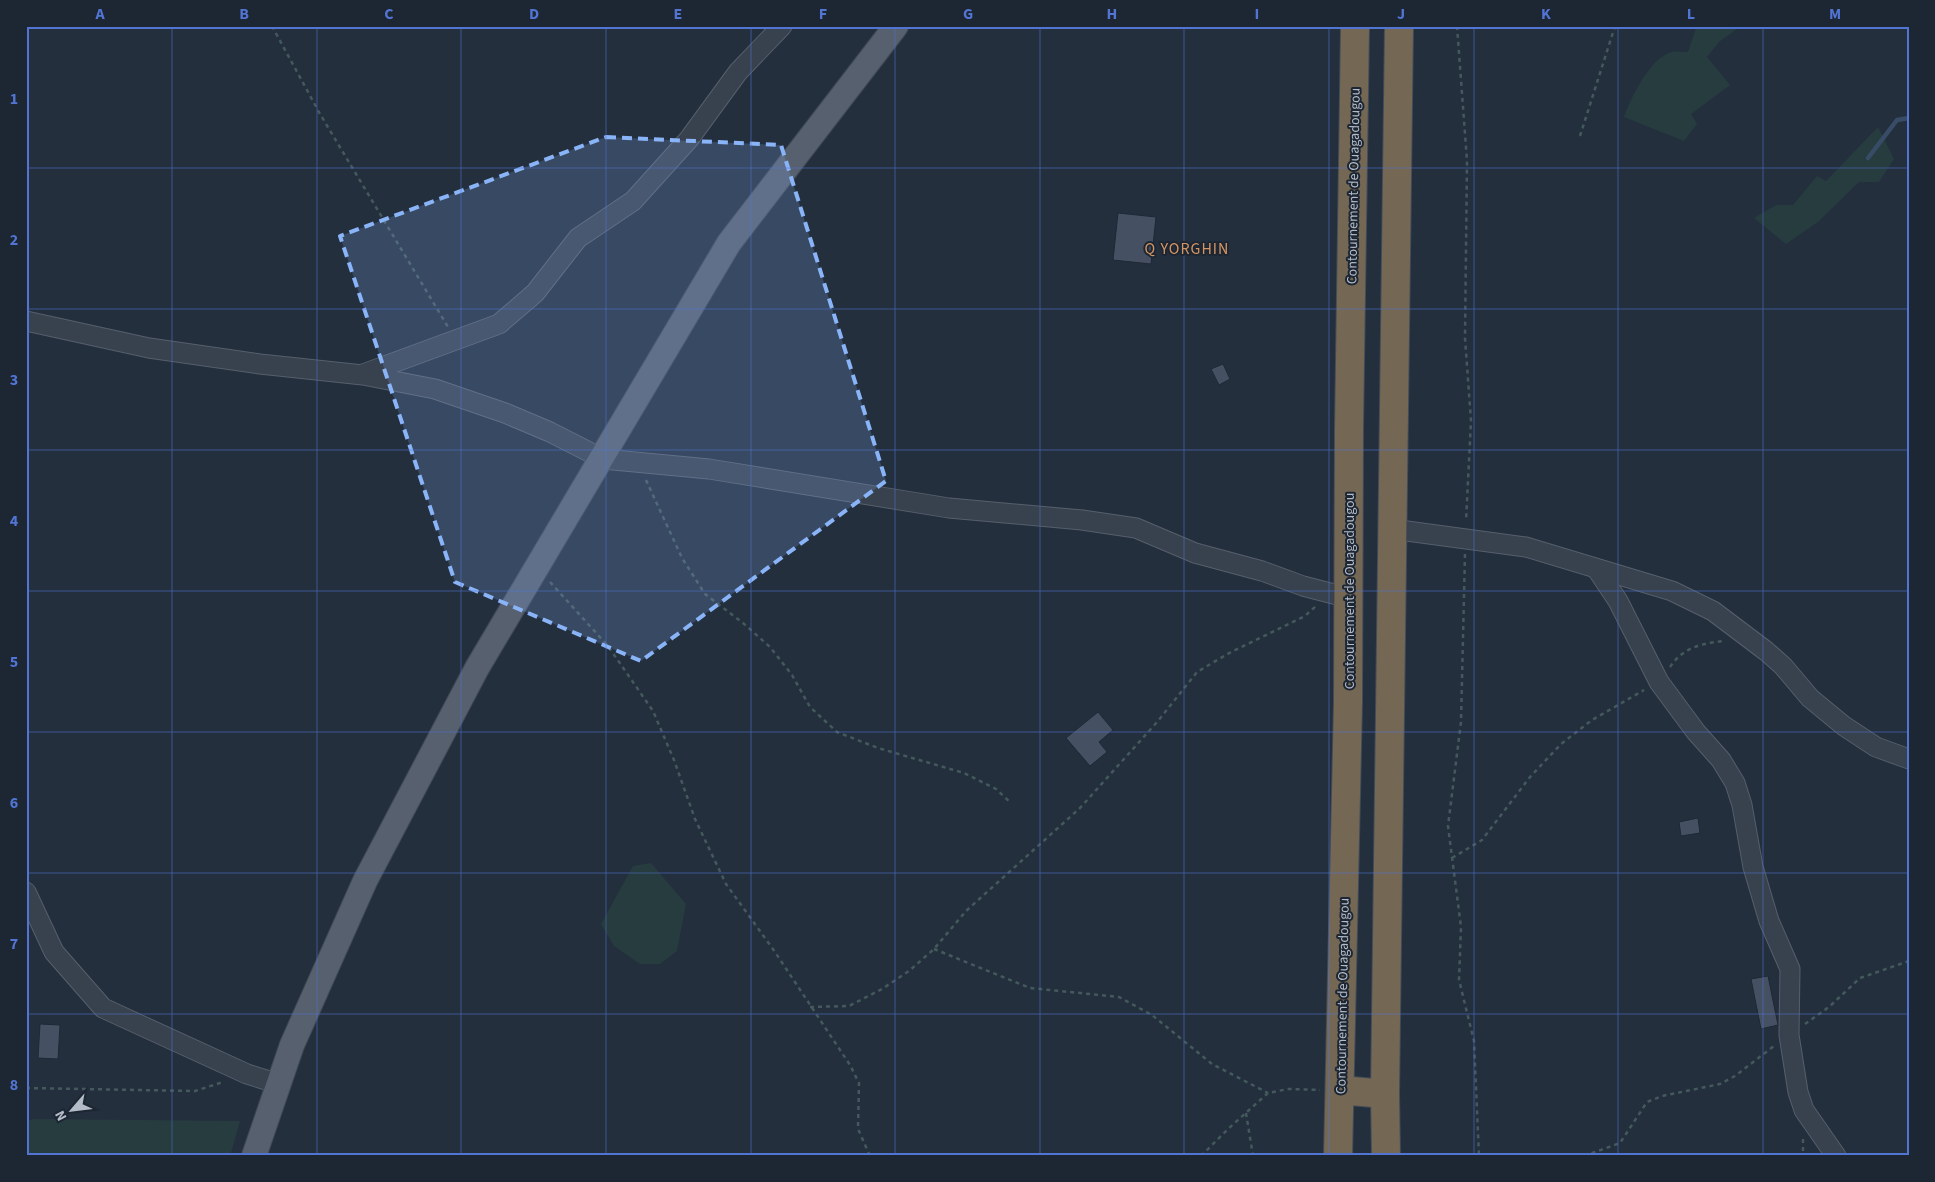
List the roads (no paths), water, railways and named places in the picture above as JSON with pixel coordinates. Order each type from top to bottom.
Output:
[{"type":"highway","name":"Contournement de Ouagadougou","points":[[1338,1156],[1340,1090],[1339,596],[1355,26]]},
{"type":"highway","points":[[1386,1156],[1385,1094],[1399,26]]},
{"type":"highway","points":[[1340,1090],[1385,1094]]},
{"type":"main road","points":[[254,1156],[292,1045],[365,881],[477,668],[603,459],[729,243],[896,26]]},
{"type":"street","points":[[363,374],[498,324],[535,293],[578,238],[633,201],[689,139],[738,72],[782,26]]},
{"type":"street","points":[[26,321],[149,348],[260,364],[363,374],[435,390],[505,413],[550,432],[603,459],[709,469],[949,508],[1082,520],[1136,528],[1195,553],[1262,570],[1303,586],[1339,596]]},
{"type":"street","points":[[1392,529],[1526,547],[1672,591],[1713,611],[1766,651],[1783,666],[1810,698],[1844,726],[1876,747],[1909,759]]},
{"type":"street","points":[[1596,568],[1618,601],[1660,682],[1696,732],[1721,760],[1735,783],[1742,805],[1753,867],[1769,920],[1790,969],[1789,1035],[1798,1092],[1804,1110],[1836,1156]]},
{"type":"street","points":[[26,892],[54,952],[103,1008],[247,1074],[279,1084]]},
{"type":"waterway","points":[[1868,158],[1897,120],[1909,118]]},
{"type":"district","name":"Q YORGHIN","points":[[1187,248]]}]
